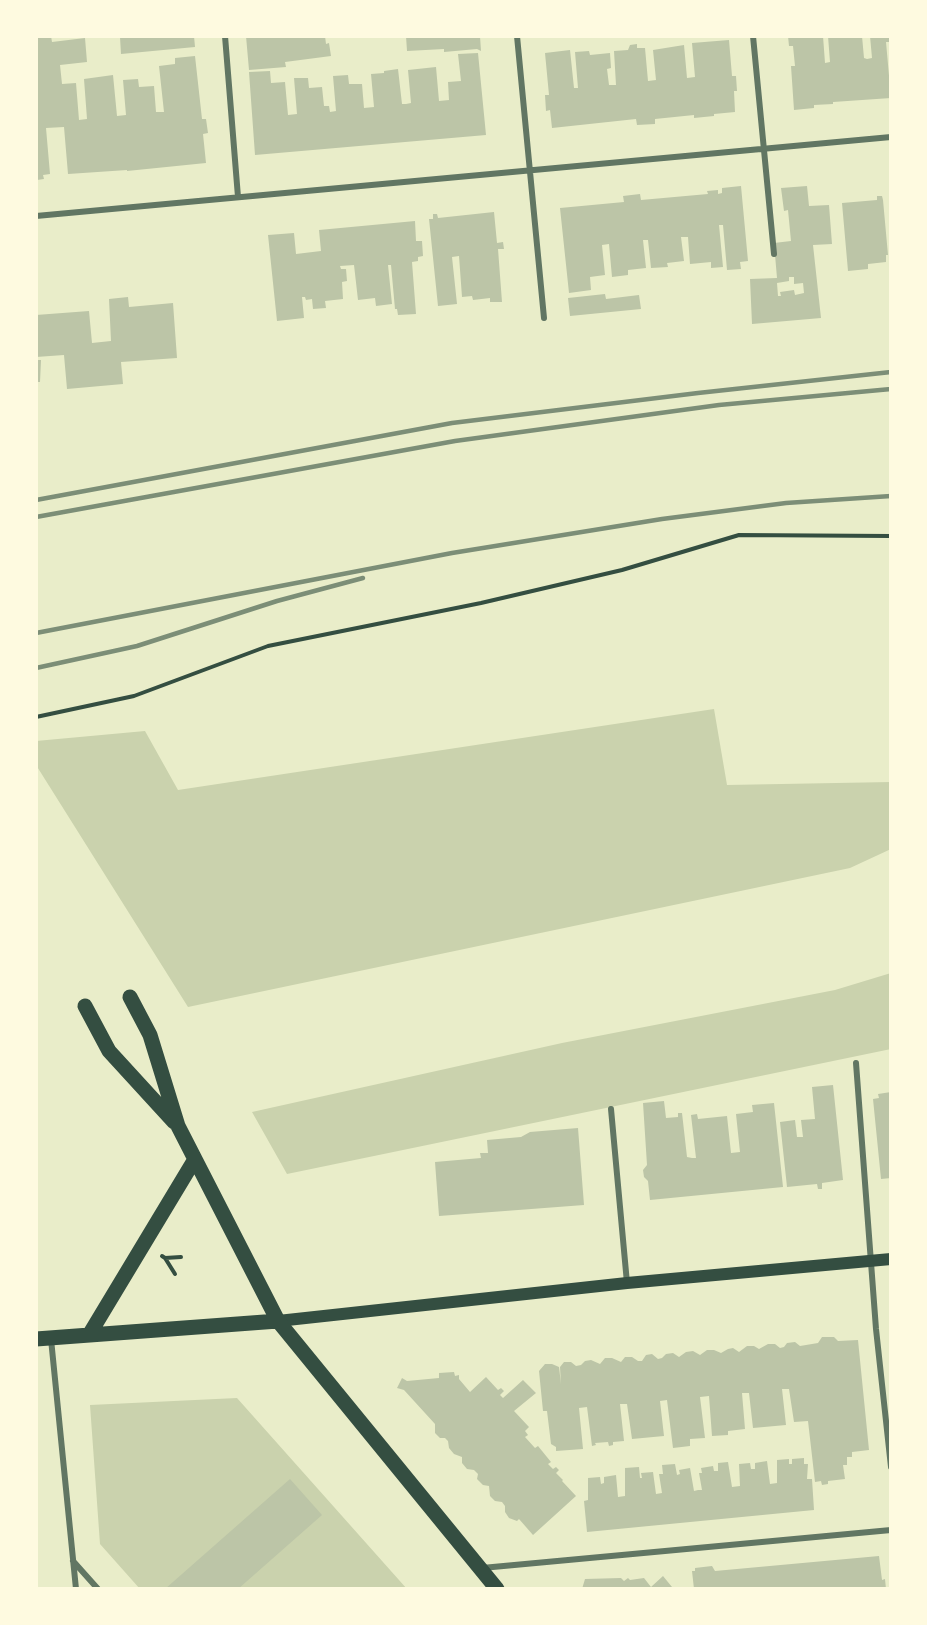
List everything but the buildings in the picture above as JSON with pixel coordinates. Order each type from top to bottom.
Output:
[{"type":"main road","points":[[130,998],[150,1035],[178,1126],[278,1321],[497,1589]]},
{"type":"main road","points":[[85,1006],[109,1051],[178,1126]]},
{"type":"main road","points":[[89,1335],[195,1159]]},
{"type":"main road","points":[[43,1339],[278,1321],[627,1283],[891,1259]]},
{"type":"street","points":[[225,36],[238,197]]},
{"type":"street","points":[[517,36],[544,318]]},
{"type":"street","points":[[753,36],[774,254]]},
{"type":"street","points":[[36,216],[891,137]]},
{"type":"street","points":[[856,1063],[876,1329],[891,1467]]},
{"type":"street","points":[[611,1110],[627,1283]]},
{"type":"street","points":[[43,1339],[76,1589]]},
{"type":"street","points":[[478,1568],[891,1530]]},
{"type":"street","points":[[73,1561],[98,1589]]},
{"type":"path","points":[[36,717],[134,696],[268,646],[470,605],[622,570],[739,535],[891,536]]},
{"type":"path","points":[[158,1254],[165,1258],[175,1274]]},
{"type":"path","points":[[165,1258],[181,1257]]},
{"type":"green space","points":[[714,709],[727,785],[891,782],[891,849],[850,868],[188,1007],[36,765],[36,741],[145,731],[178,790]]},
{"type":"green space","points":[[891,973],[891,1049],[287,1174],[252,1112],[562,1043],[835,990]]},
{"type":"green space","points":[[237,1398],[407,1589],[140,1589],[100,1544],[90,1405]]},
{"type":"railway","points":[[36,500],[452,423],[891,372]]},
{"type":"railway","points":[[36,517],[455,441],[719,405],[891,389]]},
{"type":"railway","points":[[36,633],[452,553],[662,519],[786,503],[891,496]]},
{"type":"railway","points":[[36,668],[137,646],[277,601],[363,578]]}]
